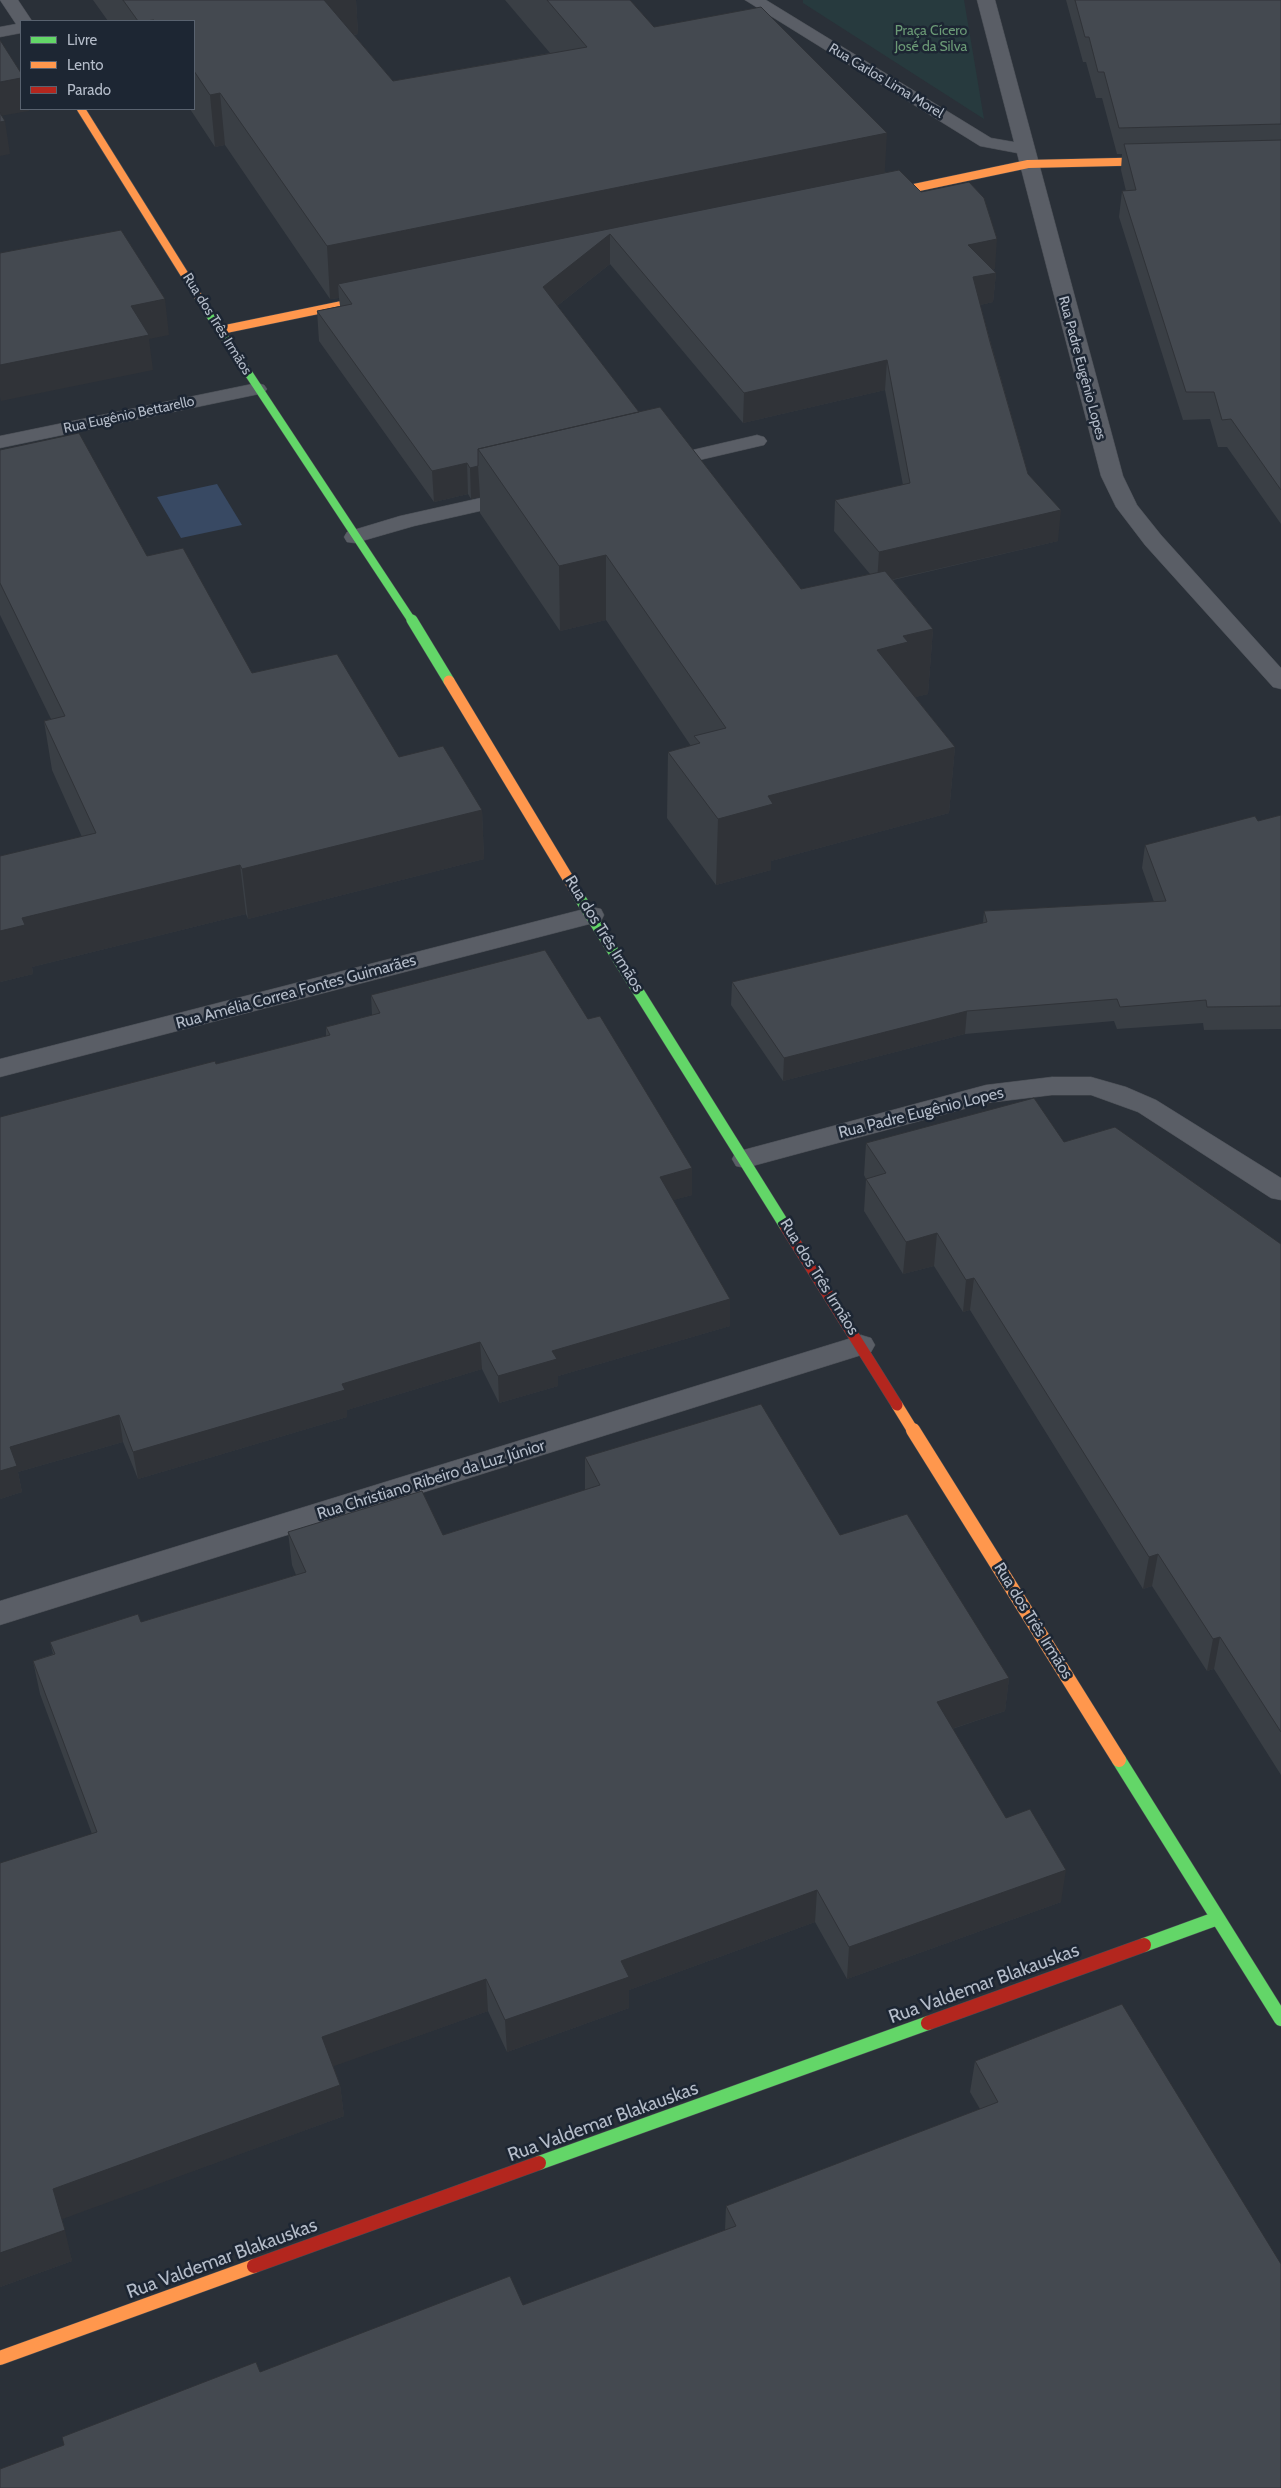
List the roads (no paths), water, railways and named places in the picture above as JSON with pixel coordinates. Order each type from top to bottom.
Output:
[{"type":"street","points":[[9,0],[22,20]]},
{"type":"street","name":"Rua Padre Eugênio Lopes","points":[[986,0],[1097,426],[1112,476],[1126,507],[1153,540],[1281,682]]},
{"type":"street","name":"Rua Carlos Lima Morel","points":[[759,1],[986,142],[1026,156]]},
{"type":"street","points":[[0,32],[20,28]]},
{"type":"street","name":"Rua dos Três Irmãos","points":[[82,110],[222,330],[257,389],[417,628],[592,915],[1281,2019]]},
{"type":"street","points":[[873,196],[1026,156],[1172,161]]},
{"type":"street","points":[[222,330],[387,296]]},
{"type":"street","name":"Rua Eugênio Bettarello","points":[[0,442],[257,389]]},
{"type":"street","points":[[637,469],[757,441]]},
{"type":"street","points":[[356,537],[408,521],[532,493]]},
{"type":"street","name":"Rua Amélia Correa Fontes Guimarães","points":[[0,1068],[592,915]]},
{"type":"street","name":"Rua Padre Eugênio Lopes","points":[[746,1159],[986,1094],[1052,1086],[1091,1086],[1117,1093],[1147,1106],[1281,1191]]},
{"type":"street","name":"Rua Christiano Ribeiro da Luz Júnior","points":[[0,1613],[861,1345]]},
{"type":"street","name":"Rua Valdemar Blakauskas","points":[[0,2358],[1218,1918]]},
{"type":"water","points":[[217,484],[242,525],[181,538],[157,497]]},
{"type":"park label","name":"Praça Cícero José da Silva","points":[[931,40]]}]
